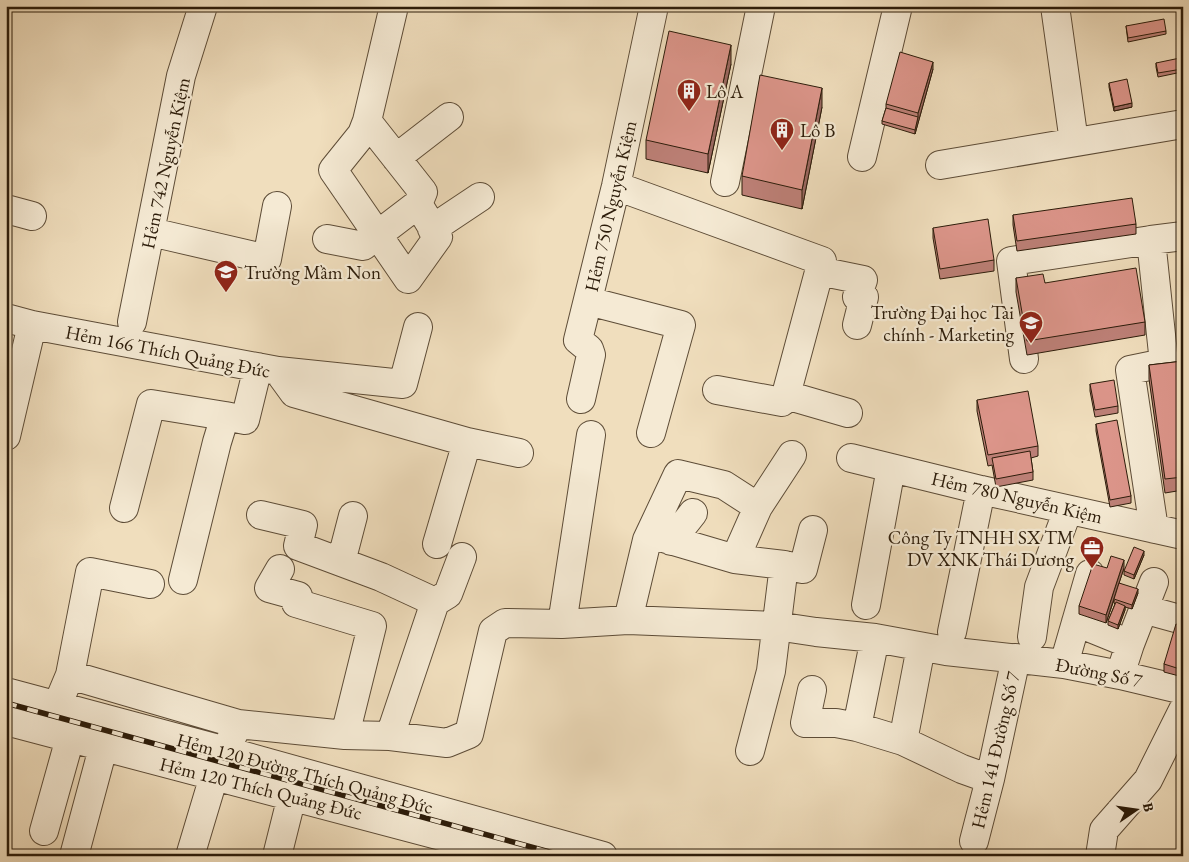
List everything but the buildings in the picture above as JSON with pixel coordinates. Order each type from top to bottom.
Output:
[{"type":"street","name":"Hẻm 742 Nguyễn Kiệm","points":[[132,322],[182,76],[203,6]]},
{"type":"street","points":[[394,6],[367,121],[362,134],[334,170],[408,279],[438,237],[418,204]]},
{"type":"street","name":"Hẻm 750 Nguyễn Kiệm","points":[[581,399],[591,355],[590,349],[578,340],[616,186],[654,6]]},
{"type":"street","points":[[725,182],[761,6]]},
{"type":"street","points":[[862,157],[898,6]]},
{"type":"street","points":[[1054,6],[1074,142]]},
{"type":"street","points":[[396,158],[449,117]]},
{"type":"street","points":[[327,239],[363,246],[418,204],[422,192],[367,121]]},
{"type":"street","points":[[940,165],[1183,124]]},
{"type":"street","points":[[616,186],[822,261],[786,395],[782,402],[717,390]]},
{"type":"street","points":[[432,228],[480,197]]},
{"type":"street","points":[[150,232],[267,259],[277,206]]},
{"type":"street","points":[[1024,359],[1011,261],[1183,236]]},
{"type":"street","points":[[1151,240],[1164,363],[1130,370],[1154,529]]},
{"type":"street","points":[[819,271],[863,280],[857,297],[864,297],[857,325]]},
{"type":"street","points":[[588,301],[681,325],[651,433]]},
{"type":"street","name":"Hẻm 166 Thích Quảng Đức","points":[[6,318],[32,325],[268,369],[294,393],[467,442],[519,453]]},
{"type":"street","points":[[6,436],[32,325]]},
{"type":"street","points":[[124,508],[151,404],[245,420],[268,369],[403,384],[418,326]]},
{"type":"street","points":[[786,395],[848,413]]},
{"type":"street","points":[[183,580],[216,442],[225,416]]},
{"type":"street","points":[[562,624],[591,434]]},
{"type":"street","points":[[437,544],[467,442]]},
{"type":"street","points":[[735,558],[758,507],[792,455]]},
{"type":"street","name":"Hẻm 780 Nguyễn Kiệm","points":[[851,458],[1068,510],[1183,535]]},
{"type":"street","points":[[866,605],[891,468]]},
{"type":"street","points":[[628,620],[661,538],[678,474],[724,486],[758,507]]},
{"type":"street","points":[[952,632],[982,490]]},
{"type":"street","points":[[1032,637],[1039,587],[1068,510]]},
{"type":"street","points":[[661,538],[693,513]]},
{"type":"street","points":[[261,515],[303,525],[298,546],[381,576],[435,602]]},
{"type":"street","points":[[341,562],[353,516]]},
{"type":"street","points":[[661,538],[735,558],[803,569],[813,530]]},
{"type":"street","points":[[70,675],[238,724],[346,735],[390,736],[435,602],[448,594],[462,557]]},
{"type":"street","points":[[750,751],[771,671],[784,565]]},
{"type":"street","points":[[280,569],[269,588],[298,596],[296,603],[372,626],[346,735]]},
{"type":"street","points":[[1064,664],[1092,569]]},
{"type":"street","points":[[57,706],[70,675],[90,572],[150,584]]},
{"type":"street","points":[[1120,675],[1154,582]]},
{"type":"street","points":[[1143,609],[1183,620]]},
{"type":"street","name":"Đường Số 7","points":[[390,736],[447,743],[469,734],[493,631],[505,623],[562,624],[628,620],[776,626],[874,638],[921,647],[1064,664],[1183,690]]},
{"type":"street","points":[[1076,622],[1130,644]]},
{"type":"street","points":[[858,727],[874,638]]},
{"type":"street","points":[[902,741],[921,647]]},
{"type":"street","name":"Hẻm 141 Đường Số 7","points":[[974,841],[990,779],[1016,658]]},
{"type":"street","points":[[812,690],[805,724],[836,723],[858,727],[902,741],[962,769],[990,779]]},
{"type":"street","name":"Hẻm 120 Đường Thích Quảng Đức","points":[[6,692],[603,856]]},
{"type":"street","points":[[1100,856],[1104,830],[1148,780],[1183,710]]},
{"type":"street","name":"Hẻm 120 Thích Quảng Đức","points":[[6,721],[517,856]]},
{"type":"street","points":[[190,856],[214,776],[238,724]]},
{"type":"street","points":[[44,831],[70,738]]},
{"type":"street","points":[[74,856],[103,748]]},
{"type":"street","points":[[277,856],[292,796]]},
{"type":"railway","points":[[6,703],[564,856]]},
{"type":"place","name":"Lô A","points":[[689,112]]},
{"type":"place","name":"Lô B","points":[[782,151]]},
{"type":"place","name":"Trường Mầm Non","points":[[226,293]]},
{"type":"place","name":"Trường Đại học Tài chính - Marketing","points":[[1031,344]]},
{"type":"place","name":"Công Ty TNHH SX TM DV XNK Thái Dương","points":[[1092,569]]}]
